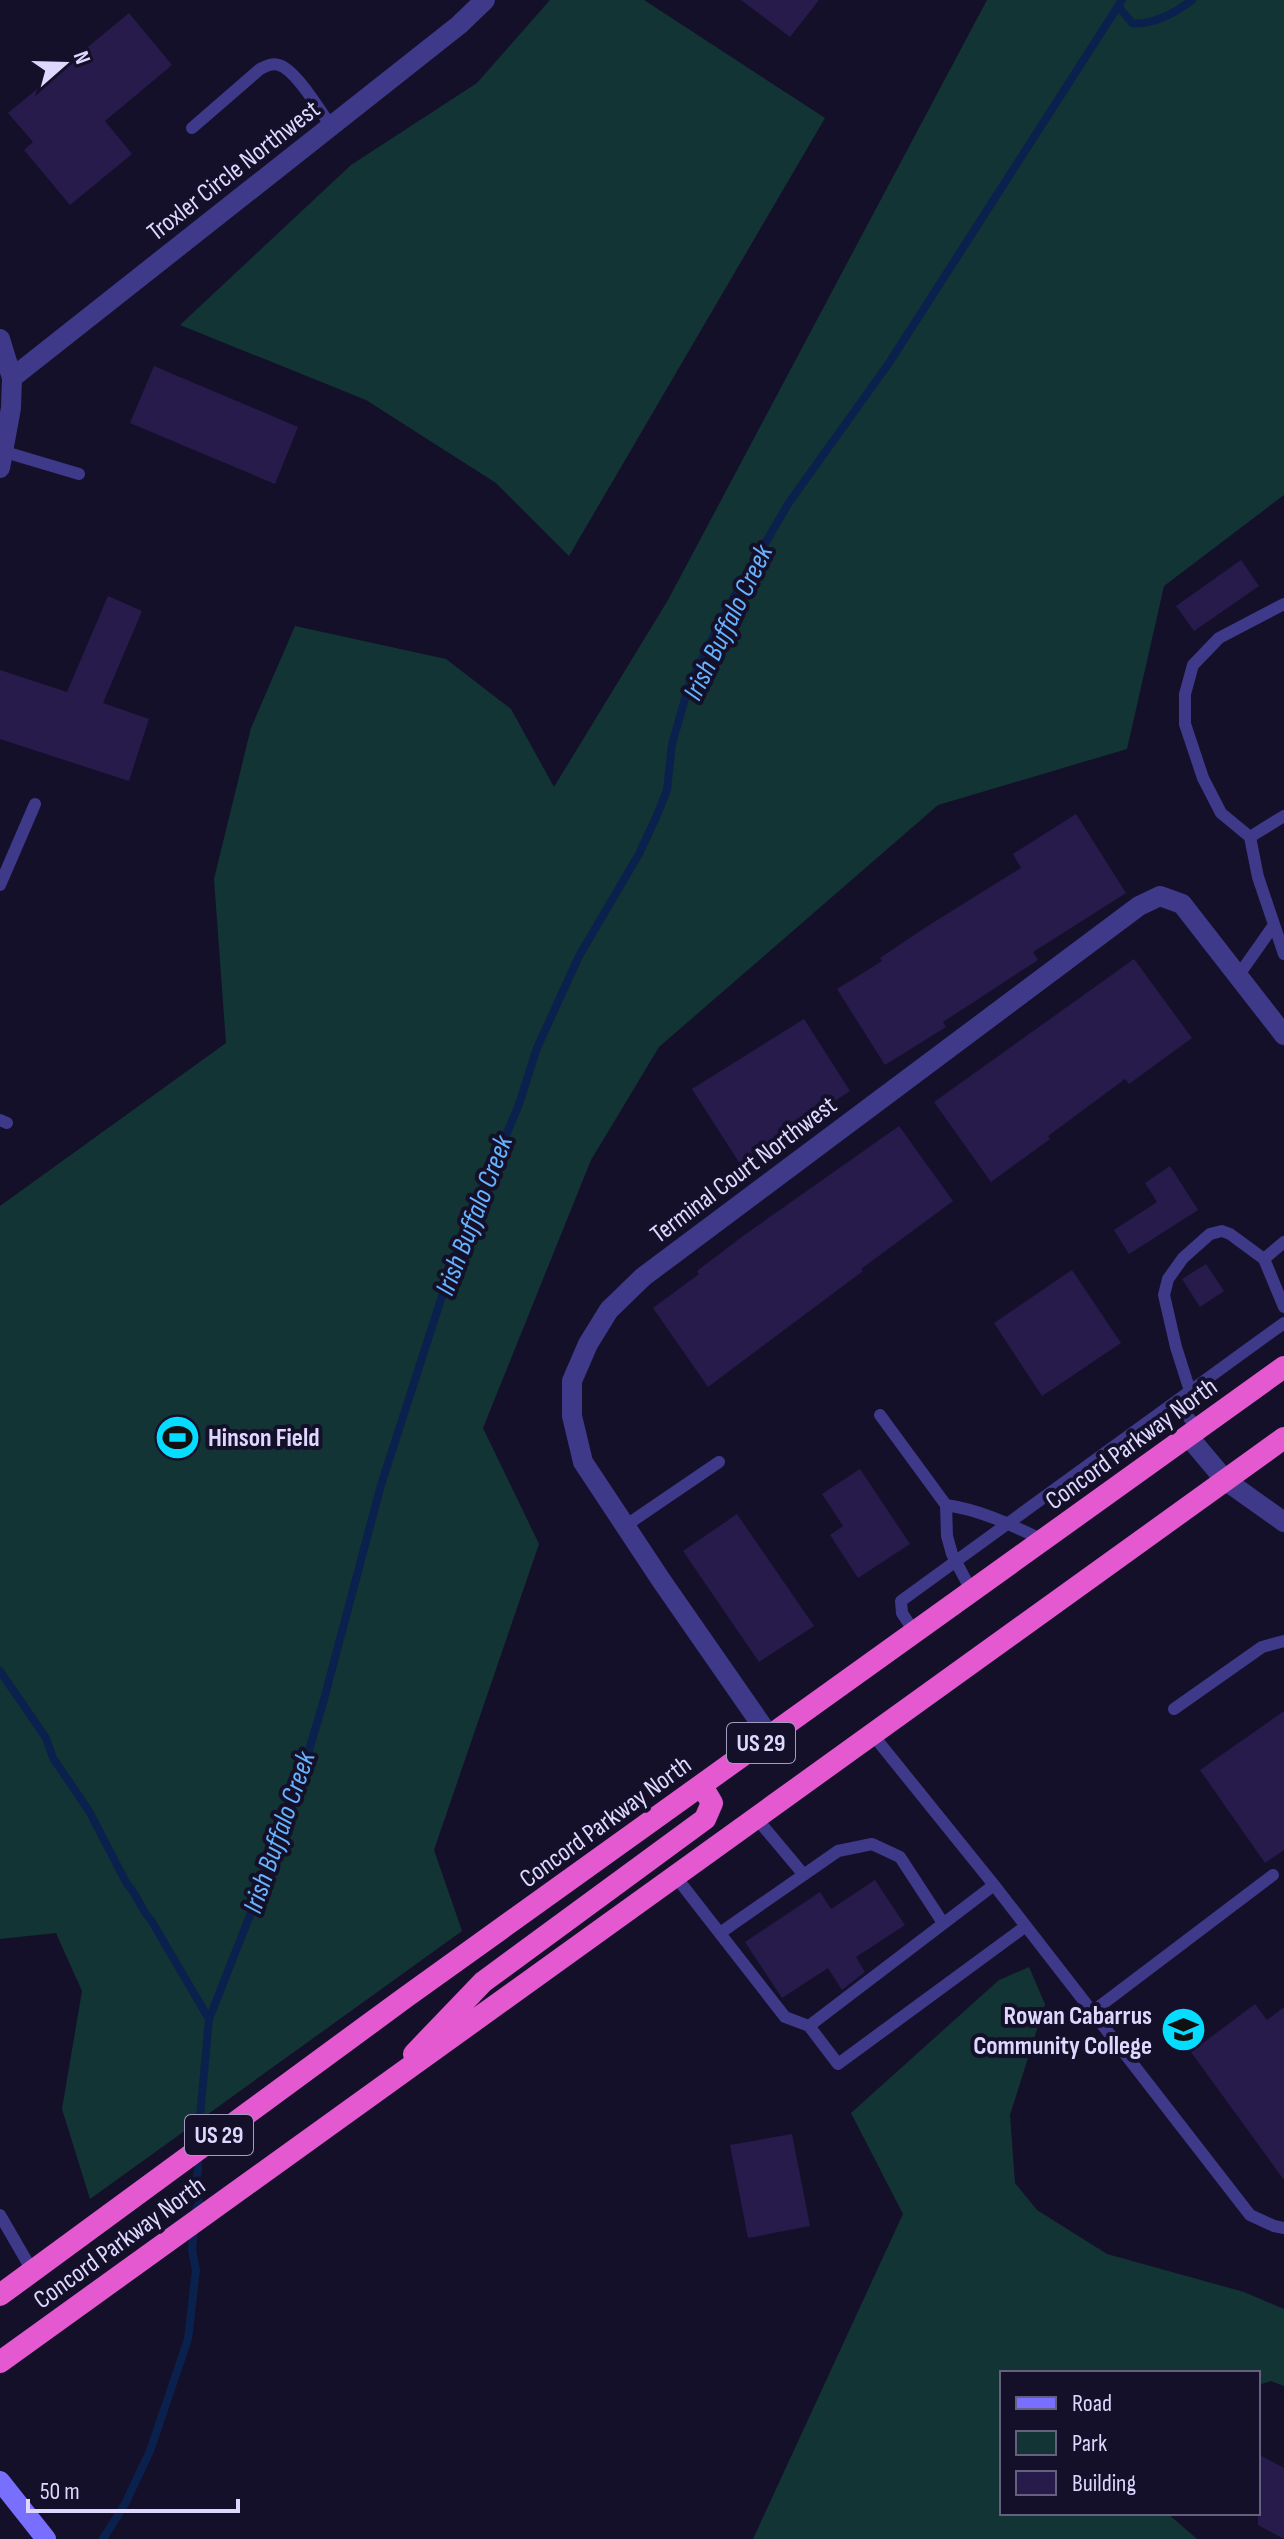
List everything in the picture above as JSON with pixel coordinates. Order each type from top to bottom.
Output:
[{"type":"highway","name":"Concord Parkway North","points":[[0,2295],[1284,1367]]},
{"type":"highway","name":"Concord Parkway North","points":[[0,2362],[1284,1438]]},
{"type":"highway","points":[[380,2089],[483,1982],[705,1819],[712,1803],[702,1786]]},
{"type":"main road","points":[[0,2481],[46,2539]]},
{"type":"street","name":"Troxler Circle Northwest","points":[[12,378],[459,25],[485,0]]},
{"type":"street","points":[[0,339],[12,378],[11,408],[2,460]]},
{"type":"street","name":"Terminal Court Northwest","points":[[770,1737],[583,1462],[572,1416],[572,1381],[588,1344],[609,1310],[643,1277],[1126,916],[1160,896],[1182,904],[1284,1035]]},
{"type":"street","points":[[1193,1433],[1225,1480],[1284,1522]]},
{"type":"lane","points":[[192,128],[260,69],[270,64],[282,66],[291,73],[331,126]]},
{"type":"lane","points":[[2,460],[79,474]]},
{"type":"lane","points":[[1284,604],[1219,638],[1193,665],[1185,694],[1185,724],[1203,778],[1221,813],[1250,837],[1258,877],[1284,954]]},
{"type":"lane","points":[[0,885],[35,804]]},
{"type":"lane","points":[[1250,837],[1284,816]]},
{"type":"lane","points":[[1238,976],[1274,925]]},
{"type":"lane","points":[[1190,1391],[1164,1295],[1168,1279],[1183,1258],[1210,1234],[1222,1231],[1230,1234],[1264,1259],[1284,1307]]},
{"type":"lane","points":[[1264,1259],[1284,1242]]},
{"type":"lane","points":[[915,1633],[902,1613],[901,1601],[1284,1323]]},
{"type":"lane","points":[[1176,1402],[1193,1433]]},
{"type":"lane","points":[[880,1415],[946,1505],[947,1536],[955,1562],[972,1592]]},
{"type":"lane","points":[[625,1526],[719,1462]]},
{"type":"lane","points":[[946,1505],[969,1508],[1043,1540]]},
{"type":"lane","points":[[1174,1709],[1262,1647],[1284,1641]]},
{"type":"lane","points":[[873,1735],[994,1885],[1250,2215],[1284,2228]]},
{"type":"lane","points":[[757,1819],[804,1875]]},
{"type":"lane","points":[[720,1933],[838,1851],[872,1844],[900,1857],[943,1923]]},
{"type":"lane","points":[[1092,2012],[1273,1875]]},
{"type":"lane","points":[[676,1877],[785,2017],[809,2026],[838,2064],[1026,1926]]},
{"type":"lane","points":[[809,2026],[994,1885]]},
{"type":"lane","points":[[0,2215],[33,2272]]},
{"type":"green space","points":[[550,0],[644,0],[825,118],[569,556],[496,483],[366,400],[180,325],[351,165],[477,83]]},
{"type":"green space","points":[[987,0],[1284,0],[1284,495],[1164,586],[1127,749],[938,805],[659,1047],[591,1160],[483,1428],[539,1544],[434,1850],[462,1931],[90,2199],[62,2109],[82,1991],[56,1933],[0,1939],[0,1206],[226,1043],[214,879],[251,728],[295,626],[446,659],[511,709],[554,787],[668,600]]},
{"type":"green space","points":[[1029,1967],[1045,2004],[1010,2115],[1015,2183],[1037,2210],[1107,2254],[1244,2292],[1284,2309],[1284,2386],[1271,2381],[1260,2384],[1260,2371],[1000,2371],[1000,2515],[1169,2515],[1197,2539],[753,2539],[903,2214],[851,2113],[999,1980]]},
{"type":"building","points":[[741,0],[819,0],[790,37]]},
{"type":"building","points":[[129,13],[172,65],[105,121],[132,154],[70,205],[24,150],[33,142],[8,113]]},
{"type":"building","points":[[154,366],[298,427],[275,484],[130,423]]},
{"type":"building","points":[[1241,560],[1259,586],[1194,631],[1176,606]]},
{"type":"building","points":[[108,596],[142,611],[103,703],[149,719],[129,781],[0,739],[0,670],[67,692]]},
{"type":"building","points":[[1076,814],[1126,893],[1033,952],[1038,960],[943,1022],[946,1027],[885,1065],[837,989],[882,961],[880,958],[926,927],[1021,868],[1013,854]]},
{"type":"building","points":[[1134,959],[1192,1038],[1129,1084],[1125,1079],[991,1182],[934,1102]]},
{"type":"building","points":[[804,1019],[850,1091],[806,1120],[809,1125],[742,1167],[692,1089]]},
{"type":"building","points":[[899,1126],[953,1201],[708,1387],[653,1308],[743,1236]]},
{"type":"building","points":[[1170,1166],[1198,1210],[1129,1254],[1114,1230],[1157,1202],[1145,1183]]},
{"type":"building","points":[[1206,1264],[1224,1291],[1200,1307],[1182,1279]]},
{"type":"building","points":[[1072,1270],[1121,1343],[1042,1396],[994,1323]]},
{"type":"building","points":[[860,1469],[910,1544],[858,1578],[830,1535],[843,1526],[822,1494]]},
{"type":"building","points":[[737,1514],[814,1626],[759,1662],[683,1551]]},
{"type":"building","points":[[1284,1711],[1284,1850],[1265,1863],[1200,1770]]},
{"type":"building","points":[[875,1880],[905,1925],[856,1957],[865,1972],[842,1990],[828,1968],[782,1998],[745,1942],[820,1892],[831,1909]]},
{"type":"building","points":[[1255,2004],[1267,2020],[1284,2007],[1284,2180],[1191,2052]]},
{"type":"building","points":[[792,2134],[810,2226],[748,2238],[730,2145]]},
{"type":"building","points":[[1260,2455],[1284,2468],[1284,2539],[1258,2525]]},
{"type":"waterway","name":"Irish Buffalo Creek","points":[[195,2213],[199,2203],[195,2183],[209,2019],[290,1814],[381,1485],[453,1262],[519,1104],[537,1048],[579,956],[639,854],[657,815],[667,790],[672,744],[689,685],[727,609],[788,504],[889,363],[1122,0]]},
{"type":"waterway","points":[[1118,6],[1132,23],[1140,23],[1164,17],[1192,0]]},
{"type":"waterway","points":[[0,1671],[46,1738],[53,1758],[89,1811],[127,1884],[209,2019]]},
{"type":"waterway","name":"Irish Buffalo Creek","points":[[103,2539],[125,2504],[150,2451],[188,2339],[196,2270],[192,2250],[194,2227]]},
{"type":"place","name":"Hinson Field","points":[[177,1437]]},
{"type":"place","name":"Rowan Cabarrus Community College","points":[[1183,2030]]}]
